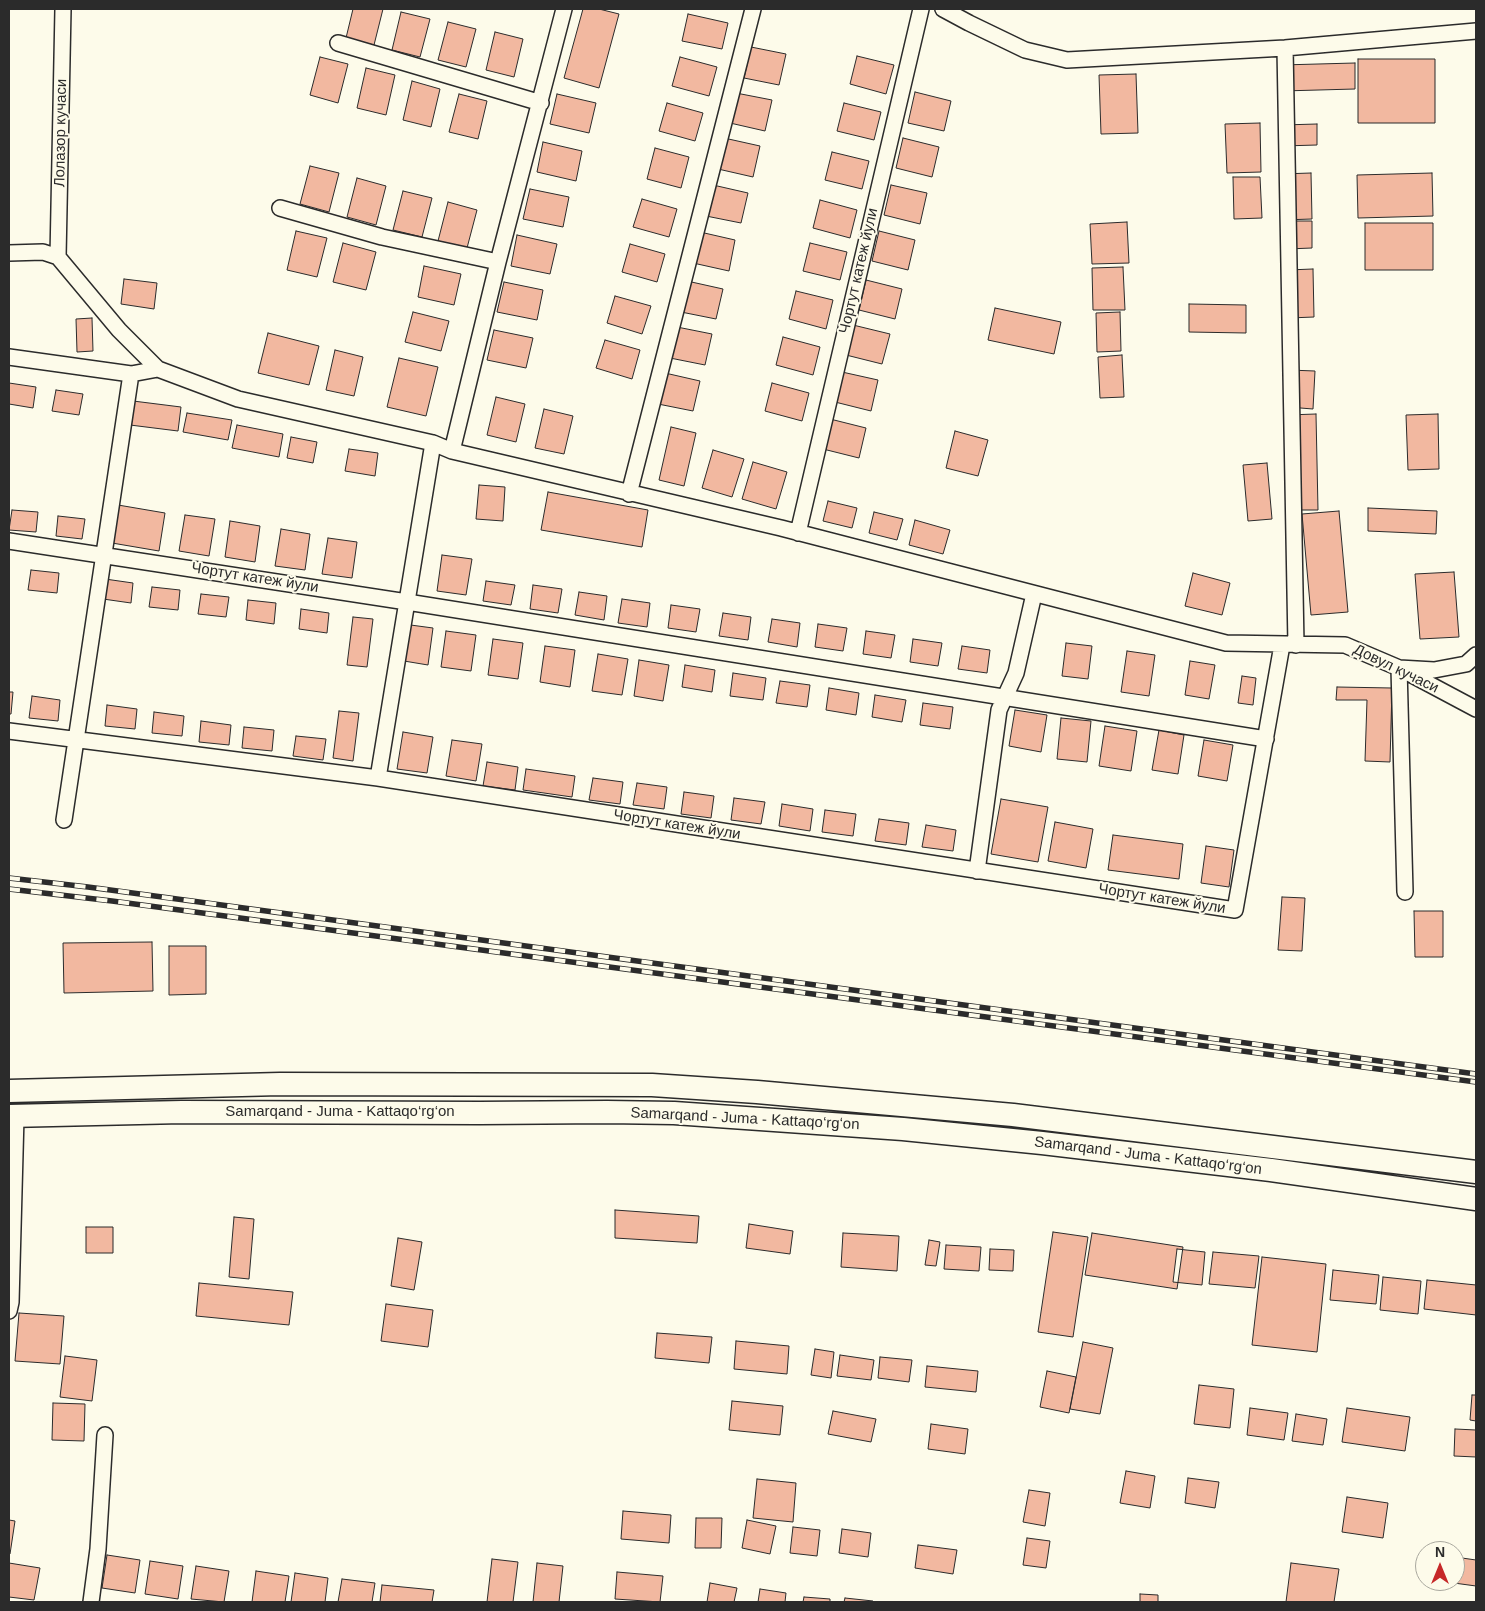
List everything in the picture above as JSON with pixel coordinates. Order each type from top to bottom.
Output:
[{"type":"main road","name":"Samarqand - Juma - Kattaqo‘rg‘on","points":[[9,1091],[290,1084],[652,1085],[1013,1114],[1476,1172]]},
{"type":"main road","name":"Samarqand - Juma - Kattaqo‘rg‘on","points":[[12,1116],[182,1112],[674,1113],[1042,1142],[1271,1170],[1476,1199]]},
{"type":"main road","points":[[1271,1170],[1274,1146]]},
{"type":"street","name":"Лолазор кучаси","points":[[58,257],[63,9]]},
{"type":"street","points":[[452,451],[498,262],[564,9]]},
{"type":"street","points":[[629,494],[753,9]]},
{"type":"street","name":"Чортут катеж йули","points":[[798,533],[921,9]]},
{"type":"street","points":[[944,9],[1025,50],[1067,60],[1285,48],[1476,31]]},
{"type":"street","points":[[338,43],[541,103]]},
{"type":"street","name":"Чортут катеж йули","points":[[9,731],[378,778],[1235,910],[1266,739],[1289,645],[1285,48]]},
{"type":"street","points":[[280,208],[382,237],[498,262]]},
{"type":"street","points":[[9,253],[43,252],[58,257],[119,330],[158,368],[238,400],[433,443],[452,451],[798,533],[1226,642],[1289,645]]},
{"type":"street","points":[[9,356],[130,374],[158,368]]},
{"type":"street","points":[[64,820],[130,374]]},
{"type":"street","points":[[378,778],[433,443]]},
{"type":"street","name":"Чортут катеж йули","points":[[9,540],[1266,739]]},
{"type":"street","points":[[977,871],[999,710],[1016,673],[1034,594]]},
{"type":"street","name":"Довул кучаси","points":[[1289,645],[1345,645],[1399,668],[1476,709]]},
{"type":"street","points":[[1405,892],[1399,668],[1434,670],[1466,664],[1476,655]]},
{"type":"street","points":[[9,1311],[11,1302],[12,1116]]},
{"type":"street","points":[[91,1602],[98,1549],[105,1435]]},
{"type":"building","points":[[353,9],[383,9],[374,45],[346,38]]},
{"type":"building","points":[[583,9],[599,9],[619,14],[599,88],[564,78]]},
{"type":"building","points":[[401,12],[430,19],[420,57],[392,50]]},
{"type":"building","points":[[688,14],[728,23],[722,49],[682,41]]},
{"type":"building","points":[[448,22],[476,29],[466,67],[438,60]]},
{"type":"building","points":[[495,32],[523,39],[514,77],[486,70]]},
{"type":"building","points":[[751,47],[786,54],[779,85],[744,78]]},
{"type":"building","points":[[857,56],[894,65],[886,94],[850,84]]},
{"type":"building","points":[[320,57],[348,64],[338,103],[310,95]]},
{"type":"building","points":[[680,57],[717,67],[709,96],[672,86]]},
{"type":"building","points":[[1358,59],[1435,59],[1435,123],[1358,123]]},
{"type":"building","points":[[1355,63],[1355,89],[1282,91],[1281,65]]},
{"type":"building","points":[[366,68],[395,75],[386,115],[357,108]]},
{"type":"building","points":[[1136,74],[1138,133],[1101,134],[1099,75]]},
{"type":"building","points":[[412,81],[440,89],[431,127],[403,120]]},
{"type":"building","points":[[915,92],[951,101],[944,131],[908,123]]},
{"type":"building","points":[[736,93],[772,100],[765,131],[730,123]]},
{"type":"building","points":[[459,94],[487,101],[478,139],[449,132]]},
{"type":"building","points":[[557,94],[596,103],[589,133],[550,124]]},
{"type":"building","points":[[667,103],[703,113],[695,141],[659,131]]},
{"type":"building","points":[[844,103],[881,112],[874,140],[837,131]]},
{"type":"building","points":[[1260,123],[1261,172],[1227,173],[1225,124]]},
{"type":"building","points":[[1317,124],[1317,145],[1282,146],[1282,125]]},
{"type":"building","points":[[724,138],[760,146],[753,177],[718,169]]},
{"type":"building","points":[[903,138],[939,147],[932,177],[896,168]]},
{"type":"building","points":[[543,142],[582,151],[576,181],[537,172]]},
{"type":"building","points":[[655,148],[689,157],[681,188],[647,179]]},
{"type":"building","points":[[832,152],[869,161],[862,189],[825,180]]},
{"type":"building","points":[[310,166],[339,173],[329,212],[300,204]]},
{"type":"building","points":[[1311,173],[1312,219],[1282,220],[1281,174]]},
{"type":"building","points":[[1432,173],[1433,216],[1358,218],[1357,175]]},
{"type":"building","points":[[1233,177],[1260,177],[1262,218],[1234,219]]},
{"type":"building","points":[[357,178],[386,186],[376,225],[347,217]]},
{"type":"building","points":[[713,185],[748,193],[741,223],[706,216]]},
{"type":"building","points":[[891,185],[927,193],[920,224],[884,215]]},
{"type":"building","points":[[530,189],[569,197],[563,227],[523,219]]},
{"type":"building","points":[[403,191],[432,198],[422,237],[393,230]]},
{"type":"building","points":[[642,199],[677,209],[669,237],[633,227]]},
{"type":"building","points":[[820,200],[857,210],[850,238],[813,228]]},
{"type":"building","points":[[448,202],[477,210],[467,248],[438,241]]},
{"type":"building","points":[[1286,221],[1312,221],[1312,248],[1287,249]]},
{"type":"building","points":[[1127,222],[1129,263],[1092,264],[1090,224]]},
{"type":"building","points":[[1365,223],[1433,223],[1433,270],[1365,270]]},
{"type":"building","points":[[296,231],[327,238],[317,277],[287,270]]},
{"type":"building","points":[[879,231],[915,240],[908,270],[872,261]]},
{"type":"building","points":[[700,232],[735,240],[729,271],[693,263]]},
{"type":"building","points":[[517,235],[557,244],[550,274],[511,266]]},
{"type":"building","points":[[343,243],[376,252],[366,290],[333,282]]},
{"type":"building","points":[[810,243],[847,252],[840,280],[803,271]]},
{"type":"building","points":[[630,244],[665,254],[657,282],[622,272]]},
{"type":"building","points":[[424,266],[461,274],[454,305],[418,297]]},
{"type":"building","points":[[1123,267],[1125,310],[1093,310],[1092,268]]},
{"type":"building","points":[[1313,269],[1314,317],[1289,318],[1288,270]]},
{"type":"building","points":[[124,279],[157,283],[154,309],[121,304]]},
{"type":"building","points":[[866,280],[902,289],[895,319],[859,310]]},
{"type":"building","points":[[687,281],[723,289],[716,319],[681,312]]},
{"type":"building","points":[[504,282],[543,290],[537,320],[497,312]]},
{"type":"building","points":[[796,291],[833,300],[826,329],[789,319]]},
{"type":"building","points":[[615,296],[651,306],[642,334],[607,323]]},
{"type":"building","points":[[1189,304],[1246,305],[1246,333],[1189,332]]},
{"type":"building","points":[[995,308],[1061,322],[1054,354],[988,340]]},
{"type":"building","points":[[413,312],[449,321],[441,351],[405,342]]},
{"type":"building","points":[[1120,312],[1121,351],[1097,352],[1096,313]]},
{"type":"building","points":[[92,318],[93,351],[77,352],[76,319]]},
{"type":"building","points":[[853,325],[890,334],[882,364],[846,355]]},
{"type":"building","points":[[677,327],[712,334],[705,365],[670,358]]},
{"type":"building","points":[[494,330],[533,338],[526,368],[487,360]]},
{"type":"building","points":[[268,333],[319,346],[309,385],[258,373]]},
{"type":"building","points":[[783,337],[820,347],[813,375],[776,365]]},
{"type":"building","points":[[605,340],[640,350],[632,379],[596,368]]},
{"type":"building","points":[[335,350],[363,357],[354,396],[326,390]]},
{"type":"building","points":[[1122,355],[1124,397],[1100,398],[1098,357]]},
{"type":"building","points":[[399,358],[438,367],[426,416],[387,407]]},
{"type":"building","points":[[1289,370],[1315,371],[1313,409],[1288,407]]},
{"type":"building","points":[[842,372],[878,380],[871,411],[835,402]]},
{"type":"building","points":[[665,373],[700,381],[693,411],[658,404]]},
{"type":"building","points":[[9,383],[36,387],[33,408],[9,404]]},
{"type":"building","points":[[772,383],[809,393],[802,421],[765,411]]},
{"type":"building","points":[[56,390],[83,394],[79,415],[52,411]]},
{"type":"building","points":[[496,397],[525,404],[516,442],[487,435]]},
{"type":"building","points":[[133,401],[181,407],[178,431],[130,425]]},
{"type":"building","points":[[544,409],[573,416],[564,454],[535,448]]},
{"type":"building","points":[[187,413],[232,420],[228,440],[183,432]]},
{"type":"building","points":[[1316,414],[1318,510],[1289,510],[1287,415]]},
{"type":"building","points":[[1438,414],[1439,469],[1408,470],[1406,415]]},
{"type":"building","points":[[830,419],[866,428],[859,458],[823,449]]},
{"type":"building","points":[[237,425],[283,434],[279,457],[232,448]]},
{"type":"building","points":[[671,427],[696,433],[684,486],[659,480]]},
{"type":"building","points":[[955,431],[988,440],[978,476],[946,468]]},
{"type":"building","points":[[291,437],[317,442],[313,463],[287,458]]},
{"type":"building","points":[[349,449],[378,453],[375,476],[345,471]]},
{"type":"building","points":[[713,450],[744,459],[732,497],[702,488]]},
{"type":"building","points":[[753,462],[787,472],[776,509],[742,499]]},
{"type":"building","points":[[1267,463],[1272,519],[1248,521],[1243,465]]},
{"type":"building","points":[[479,485],[505,487],[503,521],[476,519]]},
{"type":"building","points":[[548,492],[648,510],[642,547],[541,530]]},
{"type":"building","points":[[828,501],[857,508],[852,528],[823,521]]},
{"type":"building","points":[[118,505],[165,513],[159,551],[112,543]]},
{"type":"building","points":[[1368,508],[1437,511],[1436,534],[1368,531]]},
{"type":"building","points":[[12,510],[38,512],[36,532],[9,530]]},
{"type":"building","points":[[1339,511],[1348,612],[1311,615],[1302,514]]},
{"type":"building","points":[[874,512],[903,519],[897,540],[869,533]]},
{"type":"building","points":[[185,515],[215,519],[209,556],[179,551]]},
{"type":"building","points":[[58,516],[85,519],[82,539],[56,536]]},
{"type":"building","points":[[915,520],[950,530],[943,554],[909,545]]},
{"type":"building","points":[[230,521],[260,526],[255,562],[225,557]]},
{"type":"building","points":[[281,529],[310,534],[305,570],[275,566]]},
{"type":"building","points":[[328,538],[357,542],[352,578],[322,574]]},
{"type":"building","points":[[442,555],[472,559],[466,595],[437,591]]},
{"type":"building","points":[[31,570],[59,573],[57,593],[28,590]]},
{"type":"building","points":[[1454,572],[1459,637],[1420,639],[1415,574]]},
{"type":"building","points":[[1193,573],[1230,583],[1222,615],[1185,606]]},
{"type":"building","points":[[105,579],[133,583],[131,603],[103,599]]},
{"type":"building","points":[[486,581],[515,585],[511,605],[483,601]]},
{"type":"building","points":[[533,585],[562,589],[558,613],[530,609]]},
{"type":"building","points":[[152,587],[180,590],[178,610],[149,607]]},
{"type":"building","points":[[579,592],[607,596],[604,620],[575,615]]},
{"type":"building","points":[[201,594],[229,597],[226,617],[198,614]]},
{"type":"building","points":[[622,599],[650,603],[647,627],[618,623]]},
{"type":"building","points":[[248,600],[276,603],[274,624],[246,620]]},
{"type":"building","points":[[671,605],[700,609],[696,632],[668,628]]},
{"type":"building","points":[[301,609],[329,613],[327,633],[299,629]]},
{"type":"building","points":[[723,613],[751,617],[748,640],[719,636]]},
{"type":"building","points":[[353,617],[373,619],[367,667],[347,665]]},
{"type":"building","points":[[772,619],[800,623],[797,647],[768,642]]},
{"type":"building","points":[[403,624],[433,628],[428,665],[398,660]]},
{"type":"building","points":[[818,624],[847,628],[843,651],[815,647]]},
{"type":"building","points":[[446,631],[476,635],[471,671],[441,667]]},
{"type":"building","points":[[866,631],[895,635],[891,658],[863,654]]},
{"type":"building","points":[[493,639],[523,643],[518,679],[488,675]]},
{"type":"building","points":[[913,639],[942,643],[938,666],[910,662]]},
{"type":"building","points":[[1066,643],[1092,646],[1088,679],[1062,676]]},
{"type":"building","points":[[545,646],[575,650],[570,687],[540,682]]},
{"type":"building","points":[[962,646],[990,650],[987,673],[958,669]]},
{"type":"building","points":[[1127,651],[1155,655],[1149,696],[1121,692]]},
{"type":"building","points":[[598,654],[628,659],[622,695],[592,691]]},
{"type":"building","points":[[639,660],[669,665],[663,701],[634,696]]},
{"type":"building","points":[[1190,661],[1215,665],[1209,699],[1185,695]]},
{"type":"building","points":[[685,665],[715,670],[712,692],[682,687]]},
{"type":"building","points":[[733,673],[766,678],[763,700],[730,696]]},
{"type":"building","points":[[1242,676],[1256,678],[1253,705],[1238,703]]},
{"type":"building","points":[[780,681],[810,685],[807,707],[776,703]]},
{"type":"building","points":[[1337,687],[1392,688],[1390,762],[1365,761],[1367,700],[1336,700]]},
{"type":"building","points":[[829,688],[859,693],[856,715],[826,710]]},
{"type":"building","points":[[9,692],[13,692],[11,714],[9,714]]},
{"type":"building","points":[[875,695],[906,700],[902,722],[872,717]]},
{"type":"building","points":[[32,696],[60,700],[58,721],[29,718]]},
{"type":"building","points":[[923,703],[953,707],[950,729],[920,725]]},
{"type":"building","points":[[107,705],[137,709],[135,729],[105,726]]},
{"type":"building","points":[[1015,710],[1047,715],[1041,752],[1009,746]]},
{"type":"building","points":[[339,711],[359,713],[353,761],[333,758]]},
{"type":"building","points":[[154,712],[184,716],[182,736],[152,733]]},
{"type":"building","points":[[1061,718],[1091,721],[1087,762],[1057,759]]},
{"type":"building","points":[[201,721],[231,725],[229,745],[199,742]]},
{"type":"building","points":[[1105,726],[1137,731],[1131,771],[1099,766]]},
{"type":"building","points":[[244,727],[274,730],[272,751],[242,748]]},
{"type":"building","points":[[1159,730],[1184,735],[1178,774],[1152,770]]},
{"type":"building","points":[[403,732],[433,737],[427,773],[397,769]]},
{"type":"building","points":[[296,736],[326,739],[323,760],[293,756]]},
{"type":"building","points":[[452,740],[482,744],[476,781],[446,776]]},
{"type":"building","points":[[1204,740],[1233,745],[1227,781],[1198,776]]},
{"type":"building","points":[[487,762],[518,767],[515,790],[483,786]]},
{"type":"building","points":[[526,769],[575,776],[572,797],[523,790]]},
{"type":"building","points":[[593,778],[623,782],[620,804],[589,800]]},
{"type":"building","points":[[637,783],[667,787],[664,809],[633,805]]},
{"type":"building","points":[[684,792],[714,796],[711,818],[681,814]]},
{"type":"building","points":[[734,798],[765,802],[761,824],[731,820]]},
{"type":"building","points":[[1001,799],[1048,807],[1038,862],[991,854]]},
{"type":"building","points":[[782,804],[813,809],[810,831],[779,826]]},
{"type":"building","points":[[825,810],[856,814],[853,836],[822,832]]},
{"type":"building","points":[[879,819],[909,823],[906,845],[875,841]]},
{"type":"building","points":[[1055,822],[1093,829],[1086,868],[1048,861]]},
{"type":"building","points":[[926,825],[956,830],[953,851],[922,847]]},
{"type":"building","points":[[1113,835],[1183,844],[1179,879],[1108,870]]},
{"type":"building","points":[[1206,846],[1234,850],[1229,887],[1201,883]]},
{"type":"building","points":[[1282,897],[1305,898],[1302,951],[1278,950]]},
{"type":"building","points":[[1414,911],[1443,911],[1443,957],[1415,957]]},
{"type":"building","points":[[152,942],[153,991],[64,993],[63,943]]},
{"type":"building","points":[[169,946],[206,946],[206,994],[169,995]]},
{"type":"building","points":[[615,1210],[699,1216],[697,1243],[615,1238]]},
{"type":"building","points":[[234,1217],[254,1219],[249,1279],[229,1277]]},
{"type":"building","points":[[749,1224],[793,1231],[790,1254],[746,1248]]},
{"type":"building","points":[[86,1227],[113,1227],[113,1253],[86,1253]]},
{"type":"building","points":[[1053,1232],[1088,1237],[1073,1337],[1038,1332]]},
{"type":"building","points":[[843,1233],[899,1236],[897,1271],[841,1267]]},
{"type":"building","points":[[1092,1233],[1183,1247],[1177,1289],[1085,1275]]},
{"type":"building","points":[[398,1238],[422,1242],[414,1290],[391,1286]]},
{"type":"building","points":[[929,1240],[940,1242],[936,1266],[925,1265]]},
{"type":"building","points":[[946,1245],[981,1247],[979,1271],[944,1269]]},
{"type":"building","points":[[990,1249],[1014,1250],[1013,1271],[989,1270]]},
{"type":"building","points":[[1177,1249],[1205,1252],[1202,1285],[1173,1282]]},
{"type":"building","points":[[1213,1252],[1259,1256],[1255,1288],[1209,1284]]},
{"type":"building","points":[[1262,1257],[1326,1264],[1317,1352],[1252,1345]]},
{"type":"building","points":[[1333,1270],[1379,1275],[1376,1304],[1330,1300]]},
{"type":"building","points":[[1383,1277],[1421,1281],[1418,1314],[1380,1310]]},
{"type":"building","points":[[1427,1280],[1476,1285],[1476,1315],[1424,1309]]},
{"type":"building","points":[[199,1283],[293,1292],[289,1325],[196,1316]]},
{"type":"building","points":[[386,1304],[433,1310],[428,1347],[381,1341]]},
{"type":"building","points":[[19,1313],[64,1316],[60,1364],[15,1361]]},
{"type":"building","points":[[657,1333],[712,1337],[709,1363],[655,1358]]},
{"type":"building","points":[[736,1341],[789,1346],[787,1374],[734,1369]]},
{"type":"building","points":[[1083,1342],[1113,1348],[1100,1414],[1070,1409]]},
{"type":"building","points":[[815,1349],[834,1352],[831,1378],[811,1375]]},
{"type":"building","points":[[840,1355],[874,1360],[871,1380],[837,1376]]},
{"type":"building","points":[[65,1356],[97,1360],[92,1401],[60,1397]]},
{"type":"building","points":[[880,1357],[912,1360],[909,1382],[878,1378]]},
{"type":"building","points":[[927,1366],[978,1371],[976,1392],[925,1387]]},
{"type":"building","points":[[1047,1371],[1076,1377],[1069,1413],[1040,1407]]},
{"type":"building","points":[[1199,1385],[1234,1389],[1230,1428],[1194,1424]]},
{"type":"building","points":[[1472,1395],[1476,1395],[1476,1421],[1470,1420]]},
{"type":"building","points":[[732,1401],[783,1406],[780,1435],[729,1430]]},
{"type":"building","points":[[53,1403],[85,1404],[84,1441],[52,1440]]},
{"type":"building","points":[[1250,1408],[1288,1413],[1284,1440],[1247,1435]]},
{"type":"building","points":[[1347,1408],[1410,1417],[1405,1451],[1342,1442]]},
{"type":"building","points":[[833,1411],[876,1419],[871,1442],[828,1434]]},
{"type":"building","points":[[1296,1414],[1327,1419],[1323,1445],[1292,1441]]},
{"type":"building","points":[[931,1424],[968,1429],[965,1454],[928,1449]]},
{"type":"building","points":[[1455,1429],[1476,1430],[1476,1457],[1454,1456]]},
{"type":"building","points":[[1126,1471],[1155,1476],[1150,1508],[1120,1503]]},
{"type":"building","points":[[1188,1478],[1219,1482],[1215,1508],[1185,1503]]},
{"type":"building","points":[[757,1479],[796,1483],[793,1522],[753,1518]]},
{"type":"building","points":[[1029,1490],[1050,1493],[1045,1526],[1023,1522]]},
{"type":"building","points":[[1347,1497],[1388,1503],[1383,1538],[1342,1532]]},
{"type":"building","points":[[623,1511],[671,1515],[669,1543],[621,1539]]},
{"type":"building","points":[[696,1518],[722,1518],[721,1548],[695,1548]]},
{"type":"building","points":[[9,1520],[15,1521],[10,1554],[9,1554]]},
{"type":"building","points":[[747,1520],[776,1526],[770,1554],[742,1548]]},
{"type":"building","points":[[793,1527],[820,1530],[817,1556],[790,1553]]},
{"type":"building","points":[[842,1529],[871,1533],[868,1557],[839,1553]]},
{"type":"building","points":[[1027,1538],[1050,1541],[1046,1568],[1023,1565]]},
{"type":"building","points":[[918,1545],[957,1550],[953,1574],[915,1568]]},
{"type":"building","points":[[107,1555],[140,1560],[135,1593],[102,1588]]},
{"type":"building","points":[[1465,1558],[1476,1560],[1476,1586],[1465,1585]]},
{"type":"building","points":[[492,1559],[518,1562],[513,1602],[487,1602]]},
{"type":"building","points":[[150,1561],[183,1566],[178,1599],[145,1594]]},
{"type":"building","points":[[9,1563],[40,1568],[34,1600],[9,1597]]},
{"type":"building","points":[[537,1563],[563,1566],[559,1602],[533,1602]]},
{"type":"building","points":[[1291,1563],[1339,1569],[1334,1602],[1286,1602]]},
{"type":"building","points":[[196,1566],[229,1571],[224,1602],[191,1599]]},
{"type":"building","points":[[256,1571],[289,1576],[285,1602],[252,1602]]},
{"type":"building","points":[[617,1572],[663,1576],[660,1602],[615,1599]]},
{"type":"building","points":[[295,1573],[328,1578],[325,1602],[291,1602]]},
{"type":"building","points":[[342,1579],[375,1583],[372,1602],[338,1602]]},
{"type":"building","points":[[710,1583],[737,1588],[734,1602],[707,1602]]},
{"type":"building","points":[[382,1585],[434,1590],[432,1602],[380,1602]]},
{"type":"building","points":[[760,1589],[786,1593],[785,1602],[758,1602]]},
{"type":"building","points":[[1140,1594],[1158,1595],[1158,1602],[1140,1602]]},
{"type":"building","points":[[804,1597],[830,1599],[830,1602],[803,1602]]},
{"type":"building","points":[[845,1598],[873,1601],[873,1602],[844,1602]]},
{"type":"railway","points":[[9,878],[88,887],[1476,1074]]},
{"type":"railway","points":[[9,889],[112,901],[1476,1082]]}]
